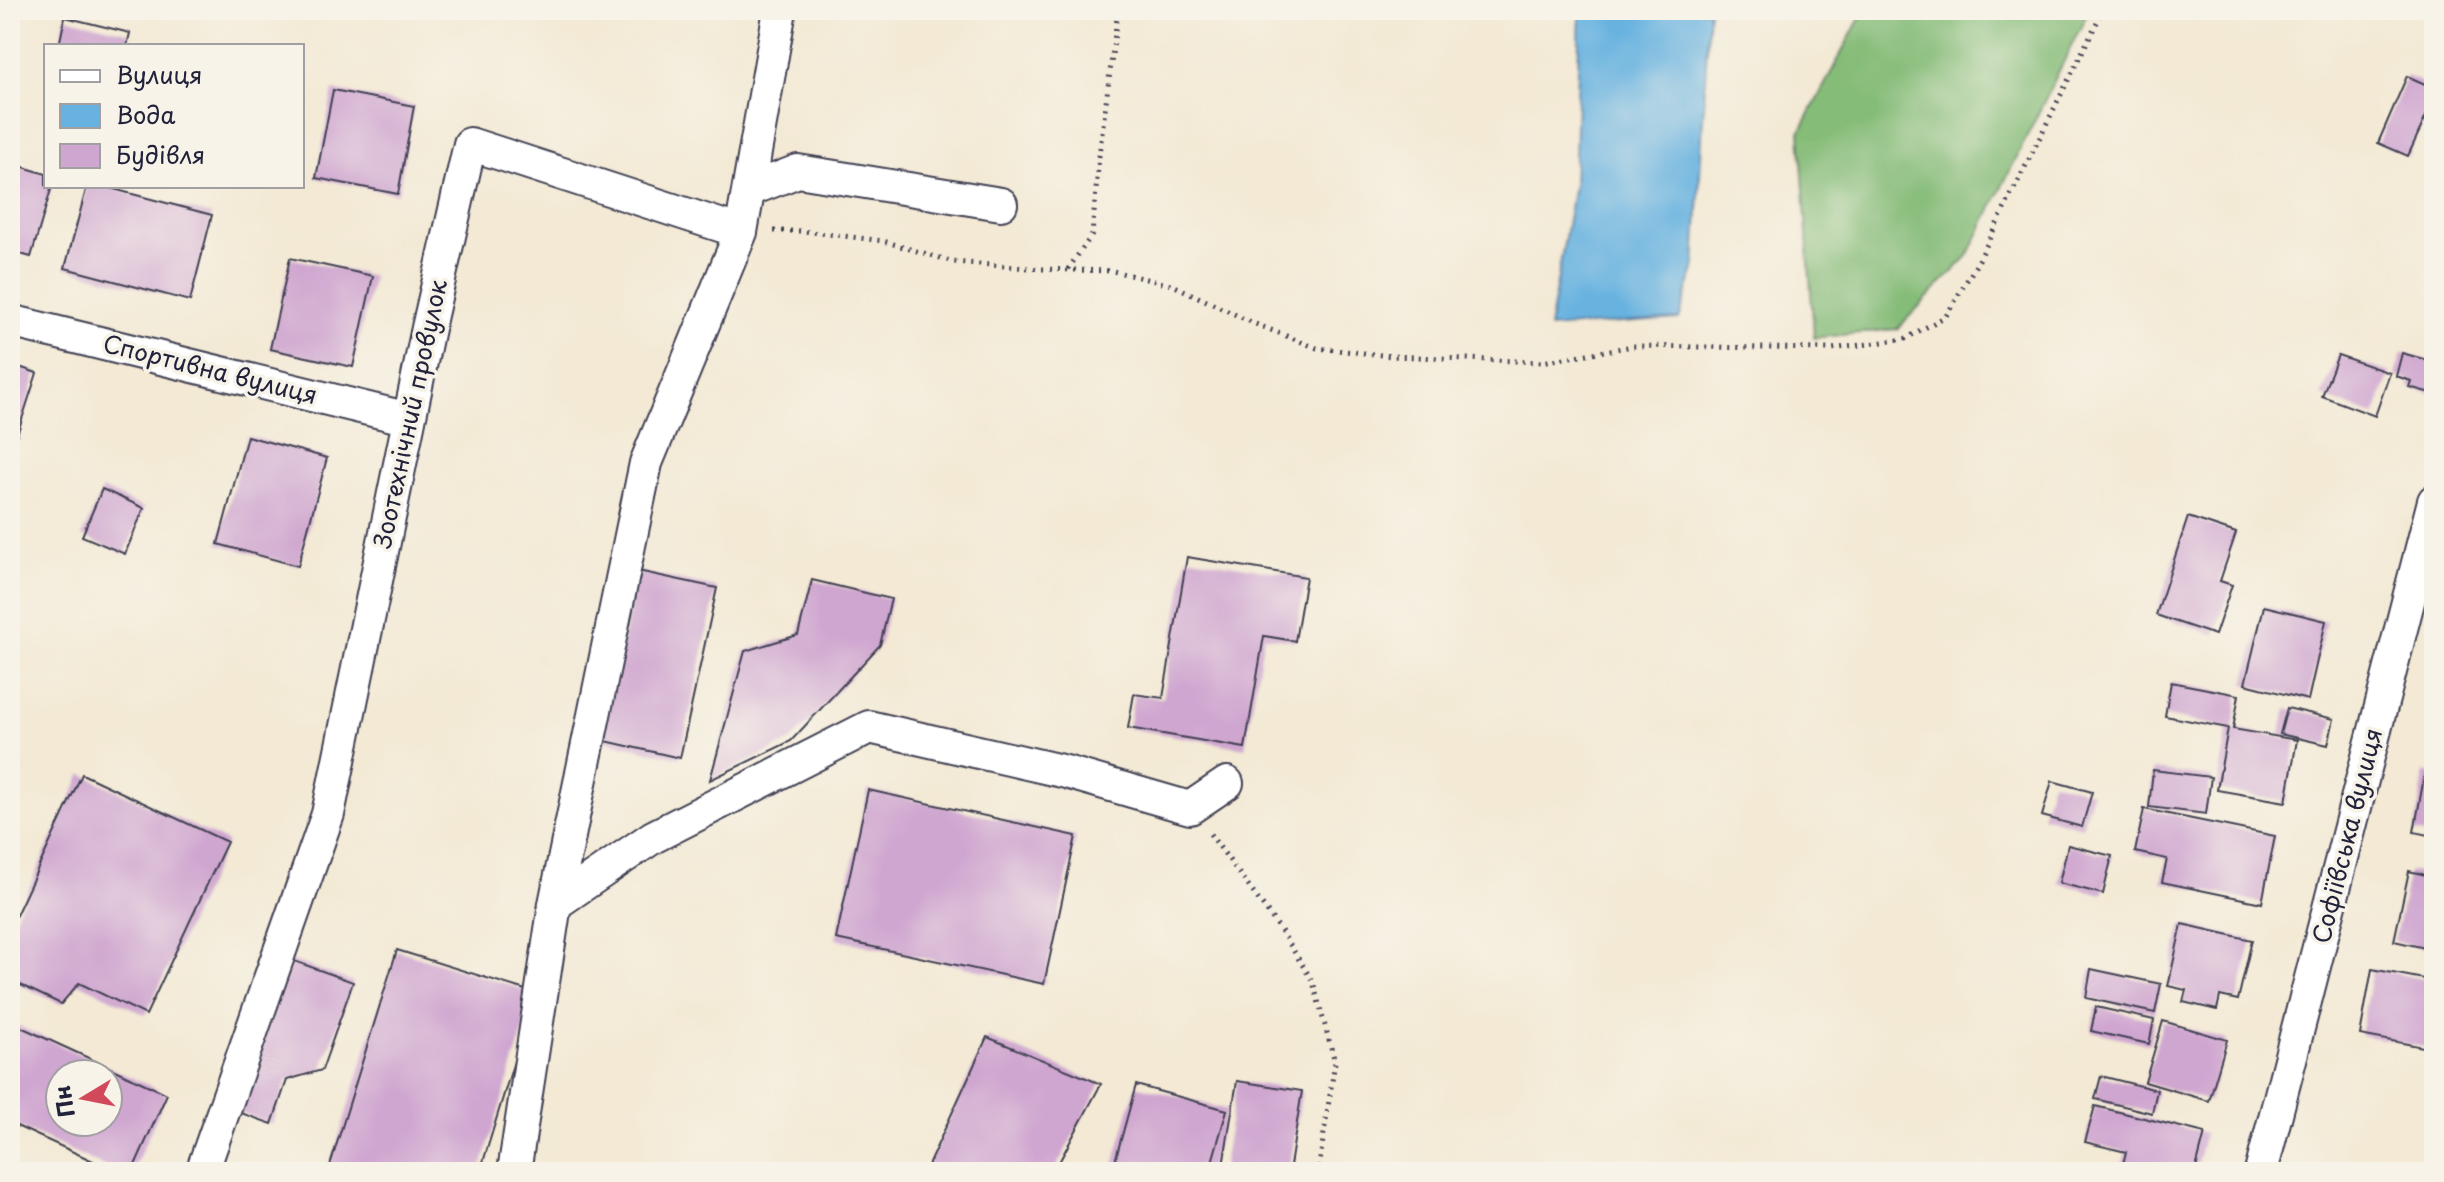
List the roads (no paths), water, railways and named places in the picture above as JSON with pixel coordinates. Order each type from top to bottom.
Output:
[{"type":"street","points":[[514,1172],[555,904],[646,463],[741,232],[780,10]]},
{"type":"street","name":"Зоотехнічний провулок","points":[[202,1172],[328,814],[409,419],[470,144],[741,232]]},
{"type":"street","points":[[749,190],[798,171],[1001,204]]},
{"type":"street","name":"Спортивна вулиця","points":[[10,321],[409,419]]},
{"type":"street","name":"Софіївська вулиця","points":[[2261,1172],[2434,501]]},
{"type":"street","points":[[555,904],[653,837],[869,727],[1066,772],[1190,808],[1227,783]]},
{"type":"water","points":[[1580,10],[1709,10],[1695,266],[1679,319],[1549,328],[1574,185]]}]
